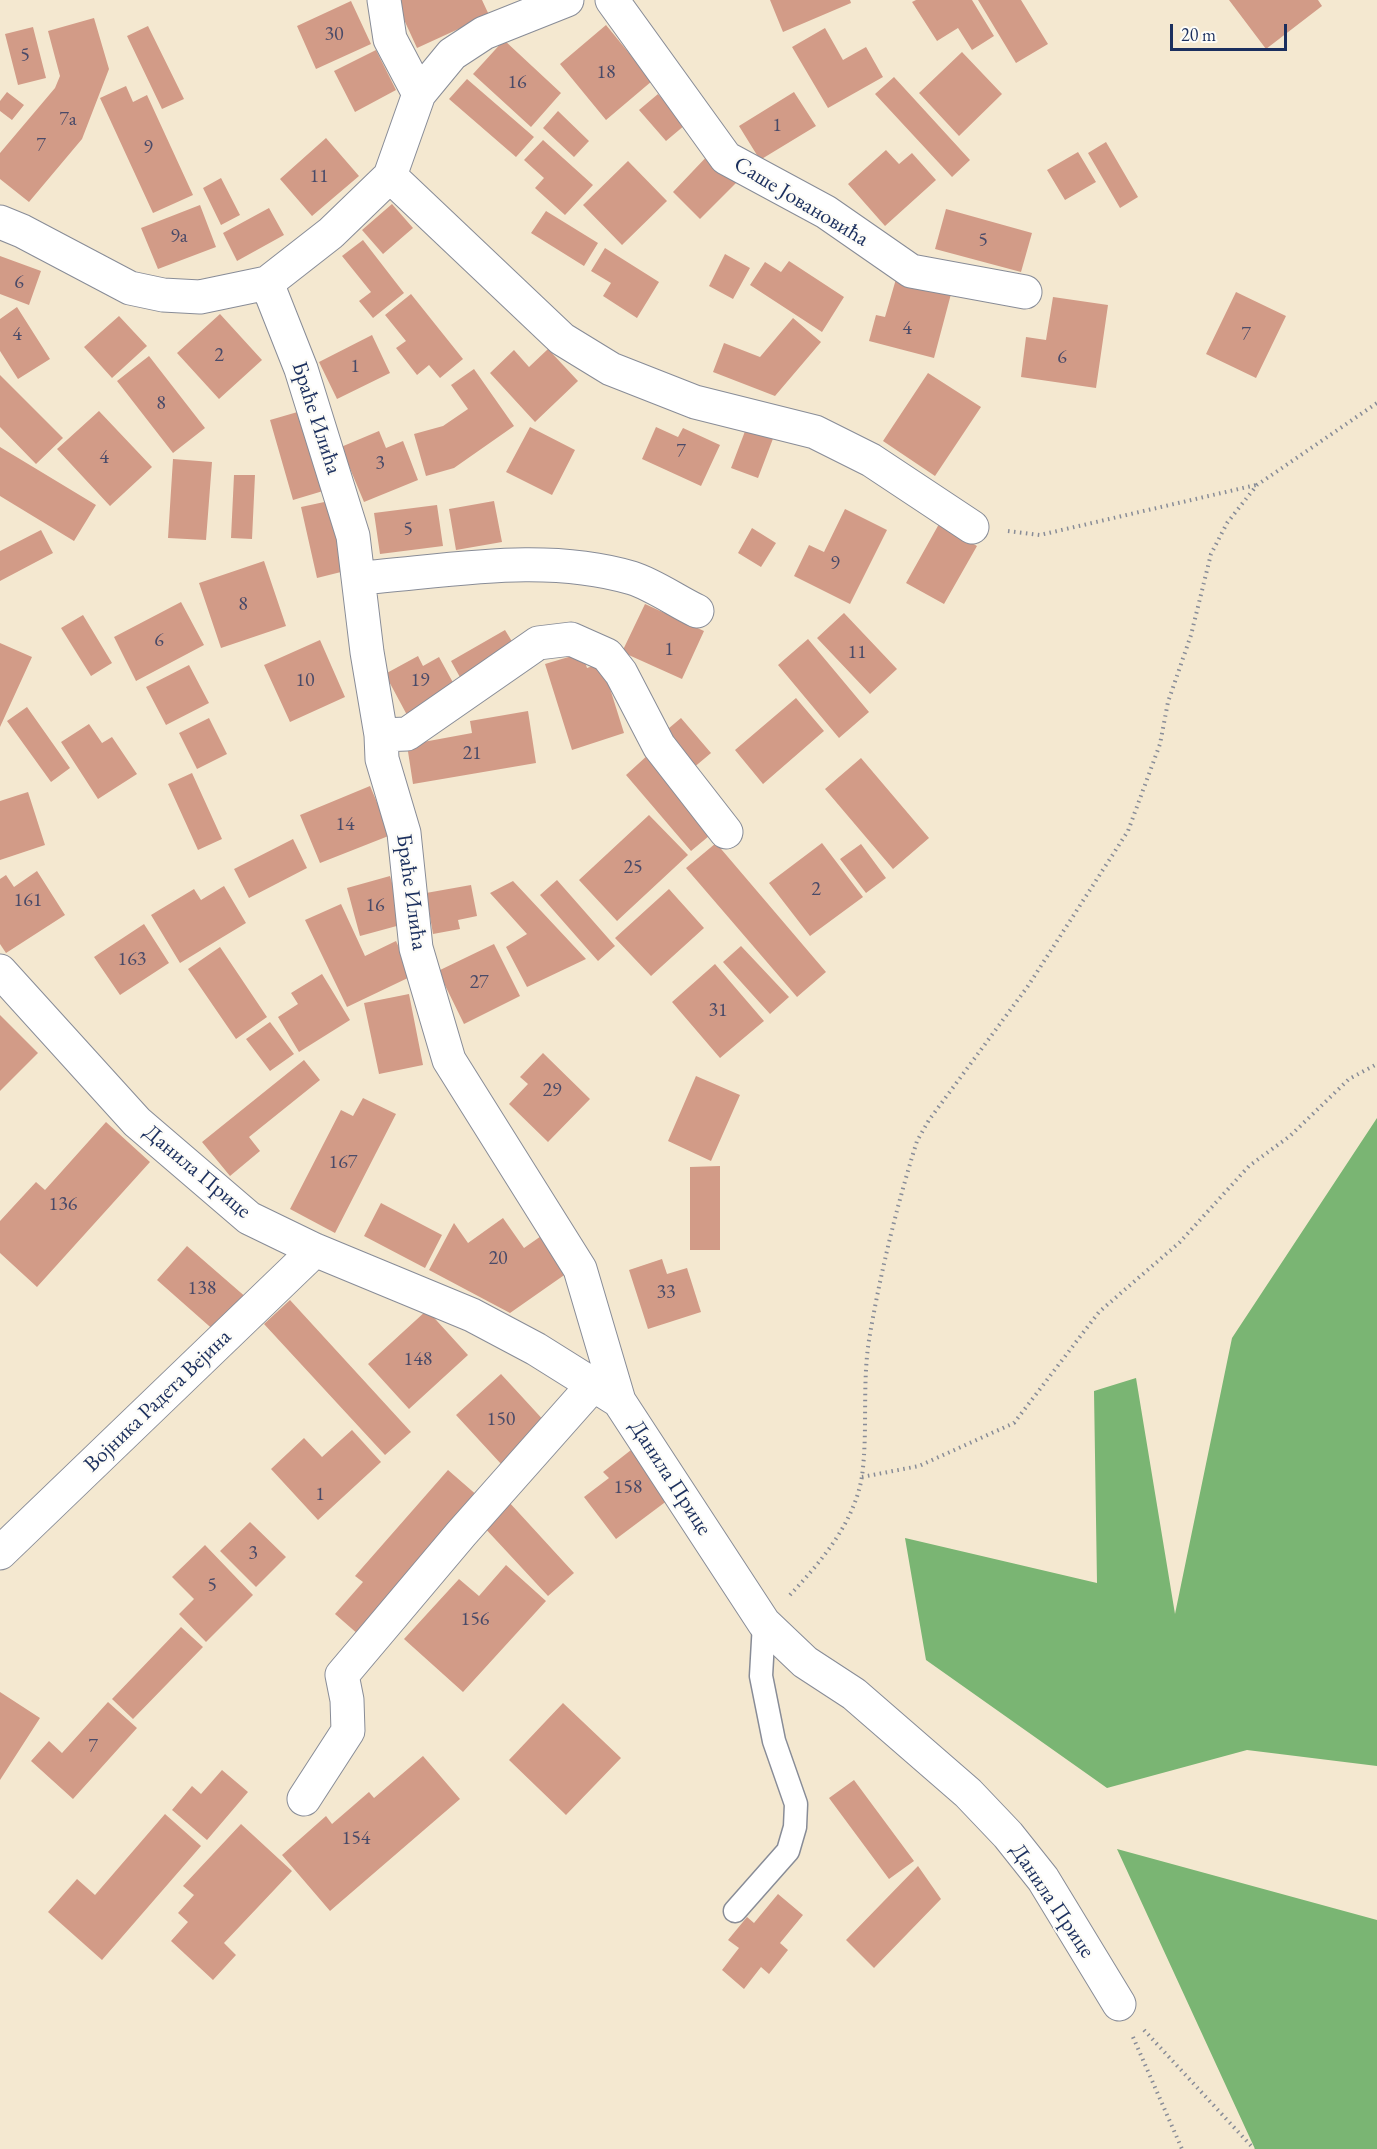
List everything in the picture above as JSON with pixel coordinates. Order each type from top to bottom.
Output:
[{"type":"street","points":[[384,0],[390,39],[419,94]]},
{"type":"street","points":[[0,222],[22,231],[130,288],[164,295],[200,297],[267,282],[331,233],[390,176],[419,94],[452,54],[484,33],[567,0]]},
{"type":"street","name":"Саше Јовановића","points":[[612,0],[726,158],[826,212],[911,271],[1025,291]]},
{"type":"street","points":[[390,176],[562,339],[611,369],[695,402],[815,432],[871,460],[972,527]]},
{"type":"street","name":"Браће Илића","points":[[267,282],[301,369],[353,536],[360,578],[367,652],[381,735],[382,759],[404,833],[416,948],[449,1060],[580,1269],[607,1393]]},
{"type":"street","points":[[360,578],[529,565],[584,566],[635,579],[697,611]]},
{"type":"street","points":[[381,735],[407,734],[538,643],[572,639],[607,655],[621,673],[659,746],[726,832]]},
{"type":"street","name":"Данила Прице","points":[[0,971],[137,1122],[249,1218],[315,1250],[472,1316],[607,1393],[764,1623],[805,1662],[854,1694],[951,1778],[1008,1835],[1043,1879],[1119,2004]]},
{"type":"street","name":"Војника Радета Вејина","points":[[0,1553],[315,1250]]},
{"type":"street","points":[[304,1800],[348,1731],[347,1700],[342,1675],[461,1534],[607,1393]]},
{"type":"lane","points":[[735,1911],[788,1851],[795,1827],[796,1804],[774,1741],[761,1676],[764,1623]]},
{"type":"path","points":[[764,1623],[821,1562],[845,1524],[862,1477],[864,1378],[869,1341],[917,1141],[929,1120],[1028,986],[1128,831],[1160,744],[1168,702],[1191,634],[1211,554],[1227,524],[1257,485],[1377,403]]},
{"type":"path","points":[[972,527],[1040,535],[1257,485]]},
{"type":"path","points":[[862,1477],[920,1466],[1014,1423],[1099,1312],[1180,1242],[1249,1166],[1290,1136],[1349,1080],[1377,1064]]},
{"type":"path","points":[[1119,2004],[1182,2149]]},
{"type":"path","points":[[1119,2004],[1254,2149]]},
{"type":"green space","points":[[1377,1118],[1377,1766],[1247,1750],[1107,1788],[926,1660],[905,1538],[1097,1583],[1094,1391],[1136,1378],[1175,1614],[1232,1338]]},
{"type":"green space","points":[[1117,1849],[1377,1920],[1377,2149],[1255,2149]]},
{"type":"building","points":[[395,0],[482,0],[489,15],[417,48]]},
{"type":"building","points":[[770,0],[850,0],[851,3],[783,32]]},
{"type":"building","points":[[916,0],[972,0],[994,36],[972,50],[958,28],[937,41],[912,2]]},
{"type":"building","points":[[978,0],[1021,0],[1048,44],[1016,63]]},
{"type":"building","points":[[1229,0],[1318,0],[1322,6],[1266,49]]},
{"type":"building","points":[[351,1],[371,44],[316,69],[297,26]]},
{"type":"building","points":[[94,18],[109,69],[82,139],[29,202],[0,179],[0,153],[55,88],[60,76],[48,31]]},
{"type":"building","points":[[606,25],[652,81],[606,120],[560,64]]},
{"type":"building","points":[[148,26],[184,99],[162,109],[127,36]]},
{"type":"building","points":[[33,27],[46,78],[18,85],[5,34]]},
{"type":"building","points":[[825,28],[843,60],[866,47],[883,77],[828,108],[792,47]]},
{"type":"building","points":[[504,40],[561,93],[531,127],[473,74]]},
{"type":"building","points":[[376,50],[396,90],[355,112],[334,71]]},
{"type":"building","points":[[962,52],[1002,94],[959,136],[919,93]]},
{"type":"building","points":[[894,77],[970,160],[952,177],[875,94]]},
{"type":"building","points":[[467,79],[534,137],[516,157],[449,99]]},
{"type":"building","points":[[126,86],[133,102],[147,95],[193,195],[153,213],[100,98]]},
{"type":"building","points":[[7,92],[24,105],[12,120],[0,111],[0,101]]},
{"type":"building","points":[[794,92],[816,126],[760,160],[739,126]]},
{"type":"building","points":[[658,94],[685,125],[666,141],[639,110]]},
{"type":"building","points":[[558,111],[589,141],[574,157],[543,128]]},
{"type":"building","points":[[326,138],[359,176],[312,216],[280,179]]},
{"type":"building","points":[[543,140],[593,185],[565,215],[535,188],[544,178],[524,160]]},
{"type":"building","points":[[1106,142],[1138,197],[1120,208],[1088,153]]},
{"type":"building","points":[[886,150],[899,164],[912,153],[936,180],[885,226],[848,184]]},
{"type":"building","points":[[712,151],[740,179],[700,219],[673,192]]},
{"type":"building","points":[[1078,152],[1096,182],[1065,200],[1047,170]]},
{"type":"building","points":[[628,161],[667,201],[622,245],[583,205]]},
{"type":"building","points":[[221,178],[240,215],[221,225],[203,188]]},
{"type":"building","points":[[392,204],[413,228],[383,254],[362,230]]},
{"type":"building","points":[[200,205],[216,247],[158,269],[141,228]]},
{"type":"building","points":[[269,208],[284,235],[237,261],[223,233]]},
{"type":"building","points":[[946,209],[1032,233],[1021,272],[935,249]]},
{"type":"building","points":[[546,211],[598,243],[584,266],[531,233]]},
{"type":"building","points":[[363,240],[404,293],[373,318],[359,301],[371,292],[342,256]]},
{"type":"building","points":[[605,248],[659,282],[637,318],[603,296],[611,283],[591,271]]},
{"type":"building","points":[[725,254],[750,268],[733,299],[709,286]]},
{"type":"building","points":[[0,256],[41,271],[29,305],[0,294]]},
{"type":"building","points":[[789,261],[844,297],[822,332],[750,285],[765,262],[781,272]]},
{"type":"building","points":[[896,279],[951,294],[934,358],[869,341],[876,315],[885,317]]},
{"type":"building","points":[[1236,292],[1286,316],[1256,378],[1206,354]]},
{"type":"building","points":[[411,294],[463,359],[440,378],[429,365],[417,375],[396,348],[406,341],[385,315]]},
{"type":"building","points":[[1053,297],[1108,305],[1096,388],[1021,377],[1026,337],[1046,340]]},
{"type":"building","points":[[17,307],[50,359],[18,379],[0,351],[0,319]]},
{"type":"building","points":[[220,314],[262,360],[219,399],[177,353]]},
{"type":"building","points":[[119,316],[147,346],[112,378],[84,347]]},
{"type":"building","points":[[793,318],[821,342],[775,396],[713,372],[724,343],[760,357]]},
{"type":"building","points":[[372,335],[390,373],[337,399],[319,362]]},
{"type":"building","points":[[548,349],[578,381],[535,422],[490,373],[514,350],[529,367]]},
{"type":"building","points":[[149,356],[205,428],[173,453],[117,381]]},
{"type":"building","points":[[474,369],[514,426],[454,468],[426,476],[414,434],[443,426],[468,409],[451,385]]},
{"type":"building","points":[[928,373],[981,407],[935,476],[883,441]]},
{"type":"building","points":[[0,375],[63,438],[36,464],[0,427]]},
{"type":"building","points":[[99,411],[152,467],[110,506],[57,449]]},
{"type":"building","points":[[301,411],[323,491],[293,500],[270,420]]},
{"type":"building","points":[[747,426],[774,436],[758,478],[731,468]]},
{"type":"building","points":[[530,427],[575,450],[552,495],[506,472]]},
{"type":"building","points":[[656,427],[678,437],[683,428],[720,445],[701,486],[642,459]]},
{"type":"building","points":[[379,431],[386,448],[403,441],[418,480],[364,502],[341,447]]},
{"type":"building","points":[[0,447],[96,505],[74,541],[0,496]]},
{"type":"building","points":[[173,459],[212,462],[206,540],[168,538]]},
{"type":"building","points":[[234,475],[255,475],[252,539],[231,538]]},
{"type":"building","points":[[329,501],[345,571],[317,578],[301,507]]},
{"type":"building","points":[[494,501],[502,542],[456,550],[449,509]]},
{"type":"building","points":[[437,505],[443,546],[380,554],[374,513]]},
{"type":"building","points":[[845,509],[887,530],[850,604],[794,576],[809,545],[824,552]]},
{"type":"building","points":[[939,524],[977,546],[944,604],[906,583]]},
{"type":"building","points":[[752,528],[776,543],[761,567],[738,553]]},
{"type":"building","points":[[41,530],[53,553],[0,581],[0,551]]},
{"type":"building","points":[[264,561],[286,626],[221,648],[199,583]]},
{"type":"building","points":[[181,602],[204,645],[136,681],[114,637]]},
{"type":"building","points":[[645,604],[704,631],[682,679],[622,652]]},
{"type":"building","points":[[844,613],[897,669],[870,694],[817,638]]},
{"type":"building","points":[[83,615],[112,663],[91,676],[61,628]]},
{"type":"building","points":[[505,630],[516,648],[461,679],[451,661]]},
{"type":"building","points":[[808,639],[869,712],[839,738],[778,665]]},
{"type":"building","points":[[320,640],[345,697],[290,722],[264,665]]},
{"type":"building","points":[[0,643],[32,657],[0,727]]},
{"type":"building","points":[[582,653],[587,668],[602,663],[624,733],[572,750],[545,664]]},
{"type":"building","points":[[418,656],[423,666],[439,657],[456,688],[407,715],[385,674]]},
{"type":"building","points":[[189,665],[209,703],[166,725],[146,687]]},
{"type":"building","points":[[796,698],[824,731],[763,784],[735,750]]},
{"type":"building","points":[[27,707],[70,768],[51,782],[7,721]]},
{"type":"building","points":[[528,711],[536,763],[413,784],[407,745],[472,733],[470,721]]},
{"type":"building","points":[[209,718],[227,754],[197,769],[179,733]]},
{"type":"building","points":[[681,718],[711,753],[692,769],[662,734]]},
{"type":"building","points":[[89,724],[102,743],[112,737],[137,774],[98,799],[61,742]]},
{"type":"building","points":[[649,754],[715,831],[691,851],[626,775]]},
{"type":"building","points":[[861,758],[929,838],[893,869],[825,789]]},
{"type":"building","points":[[192,773],[222,839],[198,850],[168,784]]},
{"type":"building","points":[[370,786],[391,835],[320,863],[300,815]]},
{"type":"building","points":[[28,792],[45,845],[0,860],[0,801]]},
{"type":"building","points":[[649,815],[688,855],[617,921],[579,880]]},
{"type":"building","points":[[293,839],[307,868],[249,898],[234,869]]},
{"type":"building","points":[[716,843],[826,972],[797,997],[686,868]]},
{"type":"building","points":[[822,843],[863,897],[810,936],[769,883]]},
{"type":"building","points":[[861,844],[886,878],[866,893],[840,859]]},
{"type":"building","points":[[37,871],[65,915],[6,953],[0,944],[0,879],[6,875],[14,887]]},
{"type":"building","points":[[390,876],[404,924],[360,936],[347,888]]},
{"type":"building","points":[[557,880],[615,946],[598,961],[540,895]]},
{"type":"building","points":[[513,881],[586,959],[527,987],[506,947],[527,934],[490,893]]},
{"type":"building","points":[[471,885],[477,916],[458,920],[460,929],[433,934],[426,893]]},
{"type":"building","points":[[224,886],[246,923],[180,963],[151,915],[194,889],[201,900]]},
{"type":"building","points":[[669,889],[704,928],[651,976],[615,938]]},
{"type":"building","points":[[341,904],[365,956],[396,941],[412,976],[347,1007],[305,920]]},
{"type":"building","points":[[144,924],[169,963],[120,995],[94,957]]},
{"type":"building","points":[[494,944],[520,996],[464,1024],[438,971]]},
{"type":"building","points":[[741,946],[789,997],[770,1014],[723,962]]},
{"type":"building","points":[[220,947],[267,1017],[236,1039],[188,969]]},
{"type":"building","points":[[715,964],[764,1021],[720,1058],[672,1002]]},
{"type":"building","points":[[322,974],[350,1020],[299,1052],[278,1017],[298,1004],[291,993]]},
{"type":"building","points":[[409,994],[423,1065],[379,1074],[364,1003]]},
{"type":"building","points":[[0,1015],[38,1053],[0,1091]]},
{"type":"building","points":[[270,1022],[294,1054],[270,1071],[246,1039]]},
{"type":"building","points":[[543,1053],[590,1099],[548,1142],[509,1104],[528,1084],[520,1077]]},
{"type":"building","points":[[304,1060],[320,1080],[249,1137],[260,1151],[230,1176],[202,1142]]},
{"type":"building","points":[[696,1076],[740,1095],[711,1161],[668,1141]]},
{"type":"building","points":[[363,1098],[396,1114],[335,1233],[290,1209],[341,1110],[353,1116]]},
{"type":"building","points":[[106,1122],[150,1162],[37,1287],[0,1253],[0,1221],[36,1182],[45,1190]]},
{"type":"building","points":[[720,1166],[720,1250],[690,1250],[690,1167]]},
{"type":"building","points":[[381,1203],[442,1235],[425,1268],[364,1236]]},
{"type":"building","points":[[503,1218],[524,1248],[544,1234],[570,1271],[510,1313],[429,1270],[454,1223],[468,1243]]},
{"type":"building","points":[[187,1246],[248,1299],[217,1333],[157,1280]]},
{"type":"building","points":[[662,1259],[667,1274],[687,1268],[701,1312],[648,1329],[629,1270]]},
{"type":"building","points":[[290,1300],[411,1432],[385,1455],[264,1324]]},
{"type":"building","points":[[427,1310],[468,1355],[409,1409],[368,1364]]},
{"type":"building","points":[[501,1374],[547,1424],[502,1465],[456,1415]]},
{"type":"building","points":[[352,1430],[381,1462],[318,1520],[271,1469],[304,1438],[322,1457]]},
{"type":"building","points":[[631,1450],[668,1500],[616,1539],[584,1497],[609,1478],[603,1472]]},
{"type":"building","points":[[448,1470],[479,1497],[359,1635],[335,1614],[363,1582],[355,1576]]},
{"type":"building","points":[[508,1501],[574,1573],[548,1596],[482,1525]]},
{"type":"building","points":[[250,1522],[286,1557],[256,1587],[220,1551]]},
{"type":"building","points":[[205,1545],[253,1595],[206,1642],[179,1614],[194,1599],[172,1577]]},
{"type":"building","points":[[506,1565],[546,1601],[463,1692],[404,1639],[459,1579],[479,1596]]},
{"type":"building","points":[[181,1627],[203,1647],[133,1719],[112,1699]]},
{"type":"building","points":[[0,1692],[40,1718],[0,1780]]},
{"type":"building","points":[[108,1702],[137,1728],[73,1799],[31,1761],[49,1741],[62,1753]]},
{"type":"building","points":[[563,1703],[621,1758],[566,1815],[509,1760]]},
{"type":"building","points":[[423,1756],[460,1799],[330,1911],[282,1855],[326,1816],[332,1824],[369,1792],[374,1798]]},
{"type":"building","points":[[222,1770],[248,1792],[207,1840],[172,1810],[192,1786],[201,1794]]},
{"type":"building","points":[[854,1780],[914,1861],[889,1879],[829,1798]]},
{"type":"building","points":[[165,1814],[201,1846],[102,1960],[48,1912],[77,1879],[95,1895]]},
{"type":"building","points":[[241,1824],[292,1871],[224,1943],[236,1955],[213,1980],[171,1941],[188,1922],[178,1913],[194,1895],[183,1886]]},
{"type":"building","points":[[918,1866],[941,1899],[874,1968],[846,1940]]},
{"type":"building","points":[[778,1894],[803,1915],[780,1943],[788,1950],[769,1974],[761,1967],[744,1989],[722,1970],[739,1948],[728,1940],[747,1917],[754,1923]]}]
